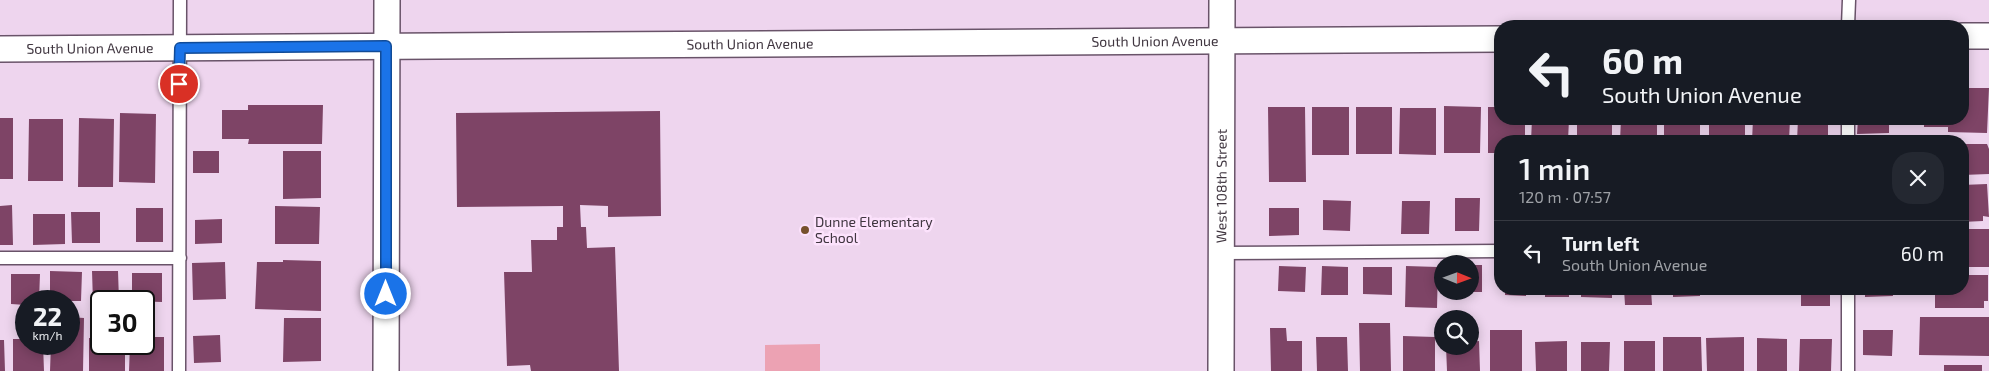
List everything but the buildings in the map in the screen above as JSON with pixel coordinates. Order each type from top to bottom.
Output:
[{"type":"street","points":[[386,371],[387,0]]},
{"type":"street","name":"West 108th Street","points":[[1221,371],[1222,0]]},
{"type":"street","points":[[1969,36],[1989,36]]},
{"type":"street","name":"South Union Avenue","points":[[0,49],[1494,39]]},
{"type":"lane","points":[[179,371],[180,0]]},
{"type":"lane","points":[[1848,20],[1849,0]]},
{"type":"lane","points":[[1221,253],[1494,251]]},
{"type":"lane","points":[[0,258],[180,258]]},
{"type":"lane","points":[[1848,295],[1848,371]]},
{"type":"shaded area","points":[[820,344],[820,371],[765,371],[765,345]]},
{"type":"place","name":"Dunne Elementary School","points":[[805,230]]},
{"type":"route","points":[[179,84],[180,48],[386,46],[386,294]]}]
